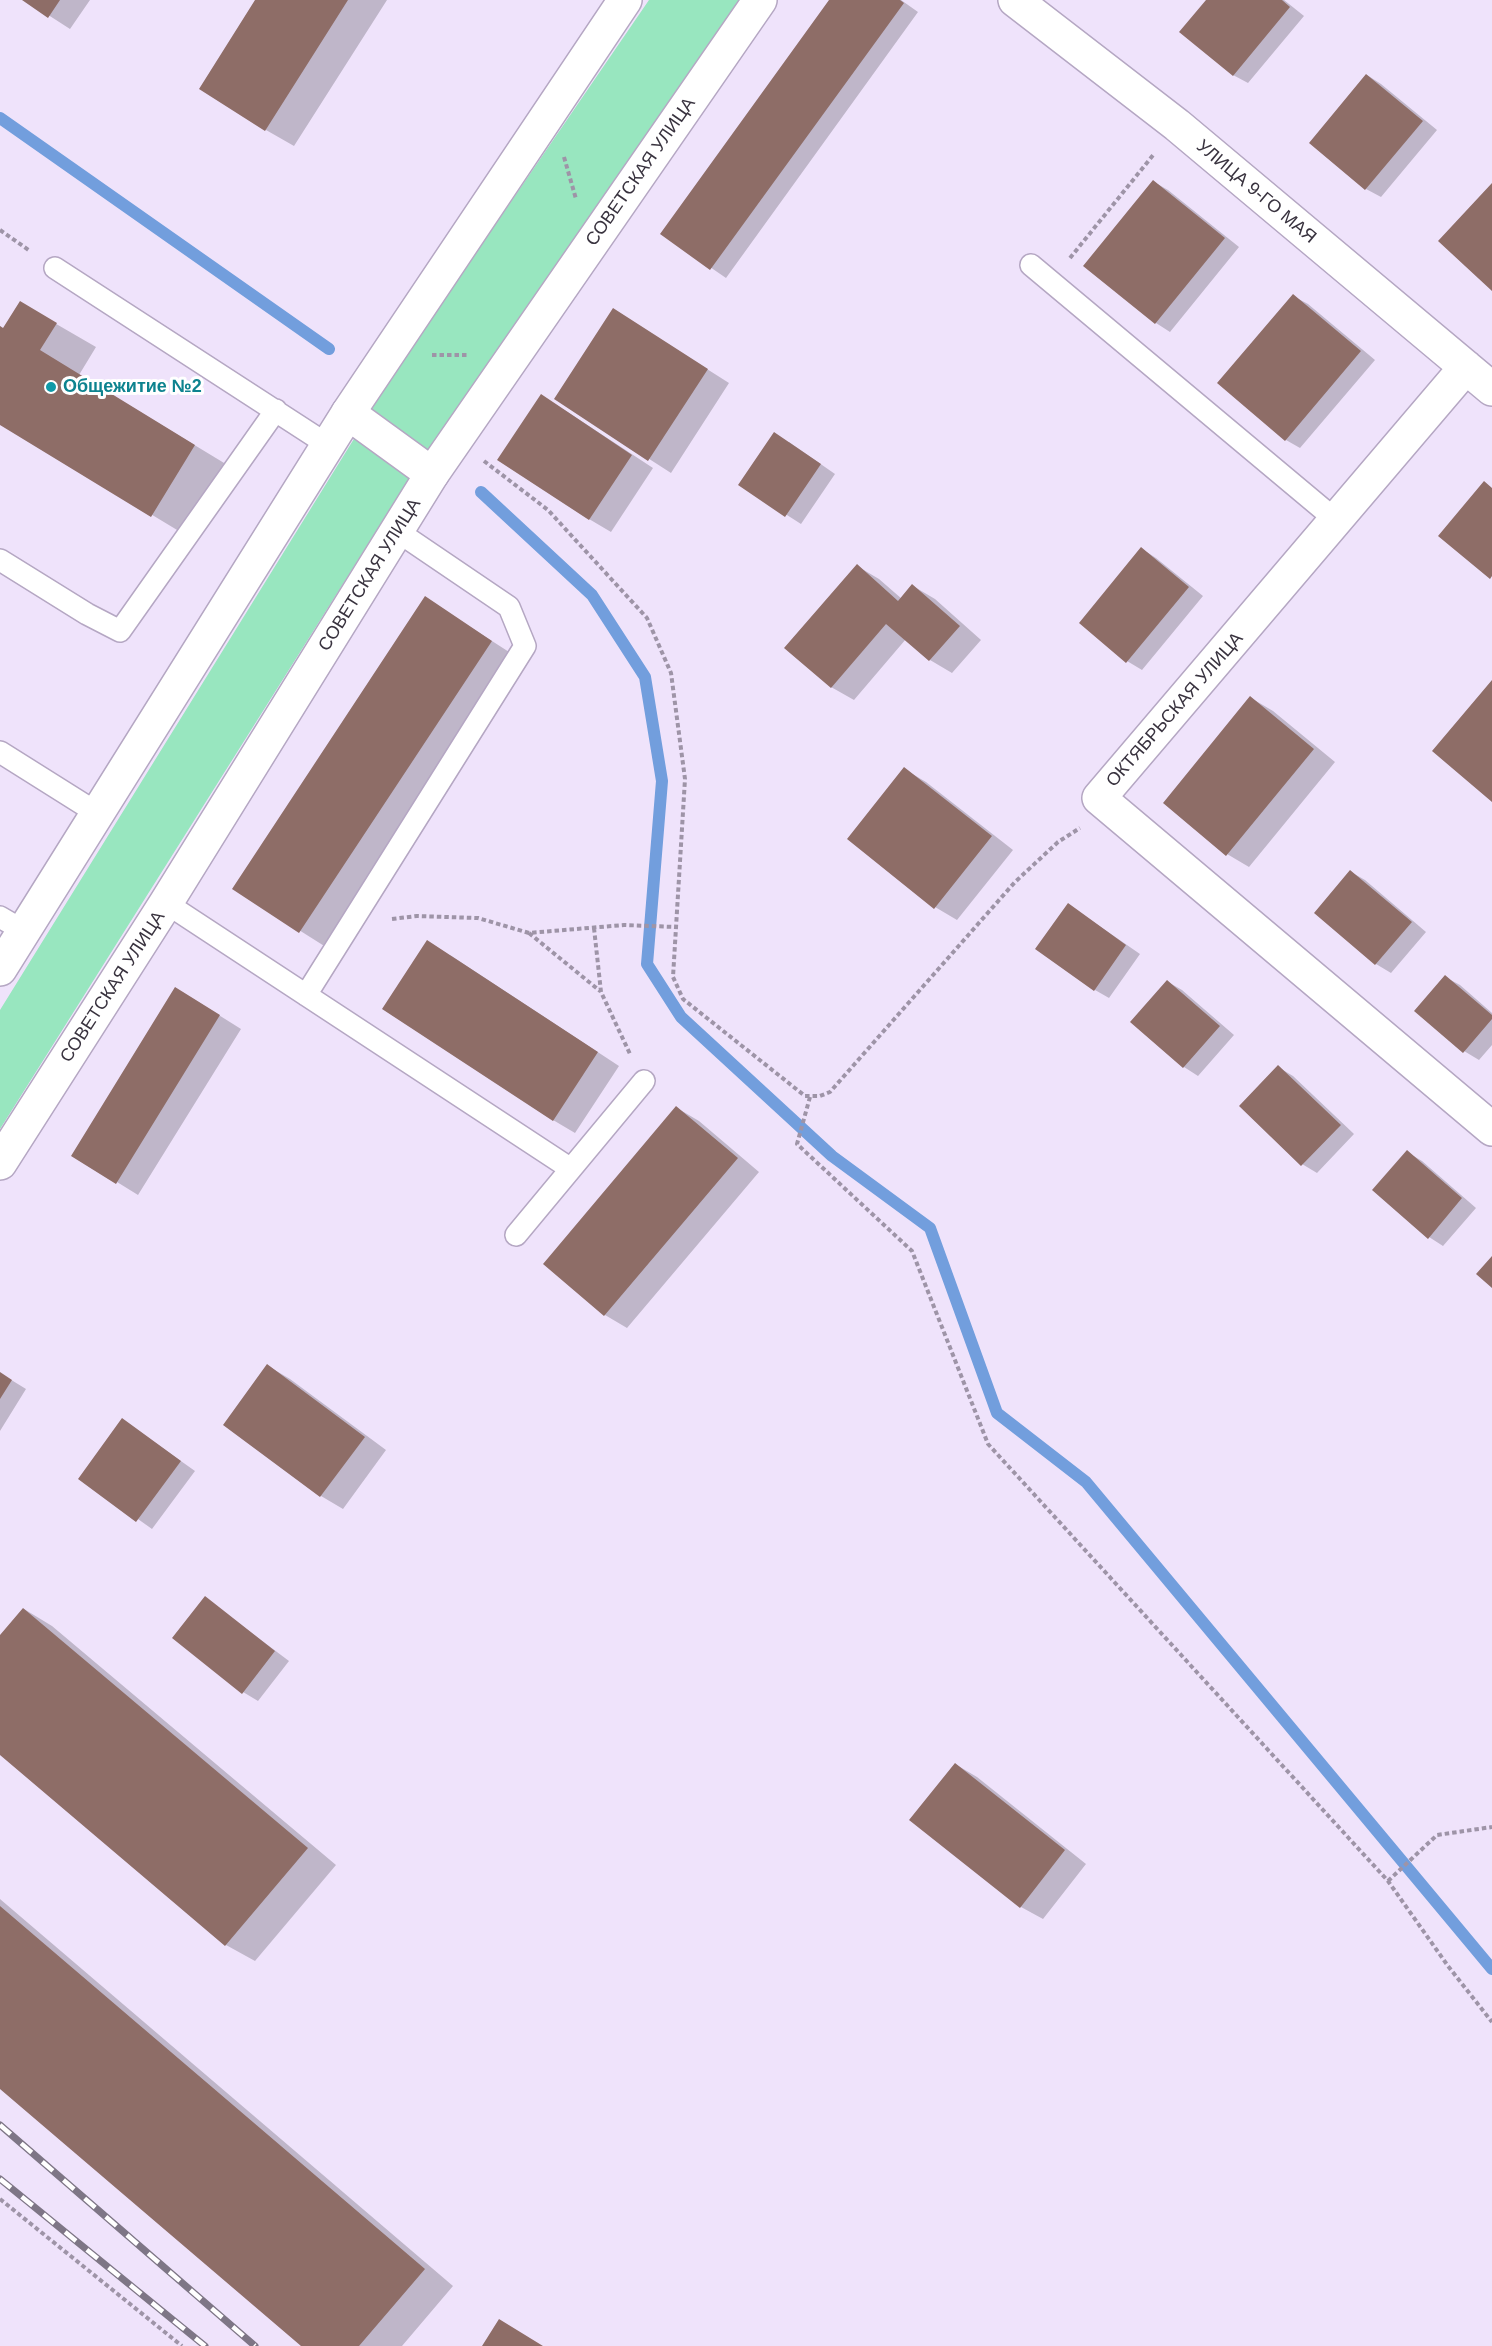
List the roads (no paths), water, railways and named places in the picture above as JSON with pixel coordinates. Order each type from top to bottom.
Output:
[{"type":"main road","points":[[0,969],[12,924],[97,813],[348,413],[625,0]]},
{"type":"main road","name":"СОВЕТСКАЯ УЛИЦА","points":[[0,1163],[166,903],[432,474],[760,0]]},
{"type":"main road","name":"УЛИЦА 9-ГО МАЯ","points":[[1015,0],[1177,125],[1492,390]]},
{"type":"main road","name":"ОКТЯБРЬСКАЯ УЛИЦА","points":[[1466,367],[1099,798],[1492,1129]]},
{"type":"main road","points":[[348,413],[432,474]]},
{"type":"lane","points":[[1031,266],[1337,521]]},
{"type":"lane","points":[[55,268],[328,445]]},
{"type":"lane","points":[[0,560],[87,614],[120,631],[276,410]]},
{"type":"lane","points":[[306,995],[525,646],[509,607],[397,531]]},
{"type":"lane","points":[[0,752],[97,813]]},
{"type":"lane","points":[[166,903],[571,1169]]},
{"type":"lane","points":[[516,1236],[644,1081]]},
{"type":"waterway","points":[[0,118],[329,349]]},
{"type":"waterway","points":[[481,492],[592,595],[645,677],[662,781],[647,964],[681,1017],[832,1156],[930,1228],[997,1413],[1086,1482],[1492,1969]]},
{"type":"railway","points":[[0,2125],[255,2346]]},
{"type":"railway","points":[[0,2179],[205,2346]]},
{"type":"place","name":"Общежитие №2","points":[[51,387]]}]
